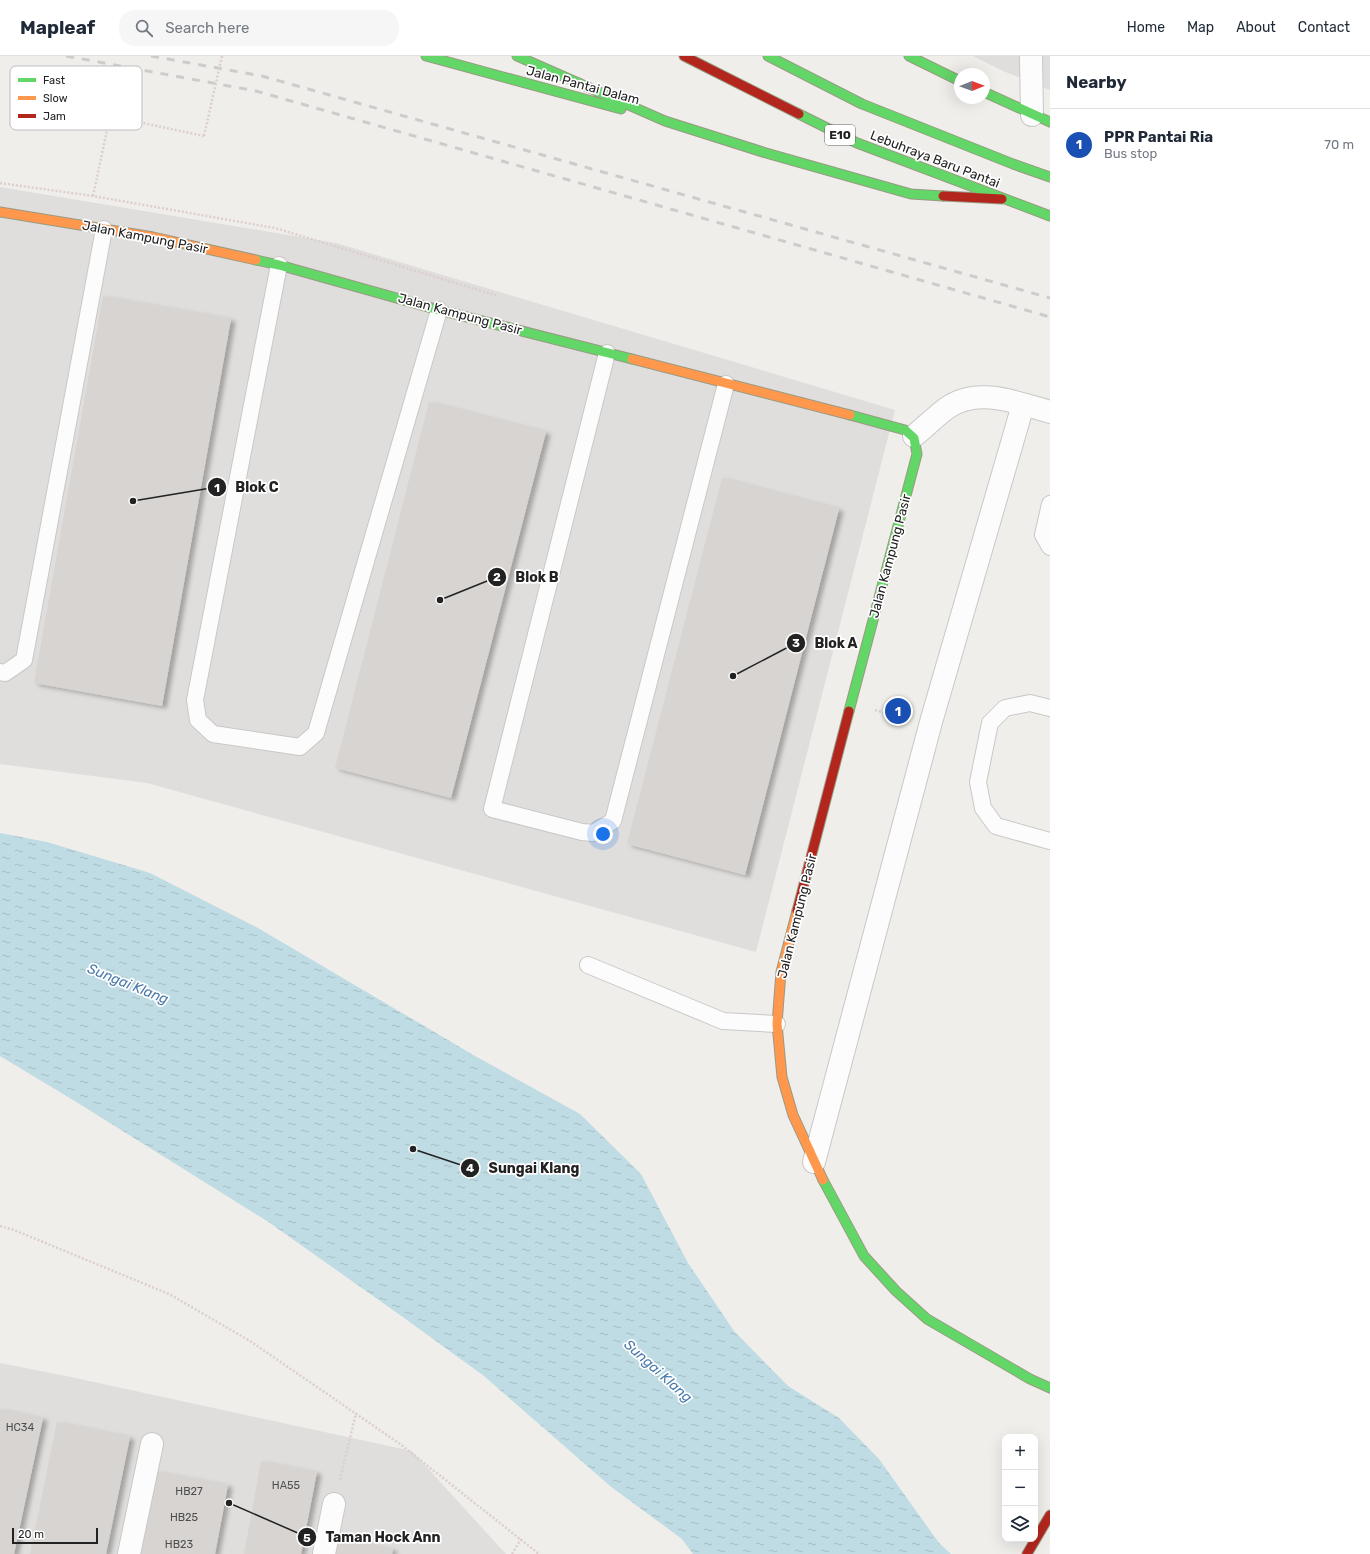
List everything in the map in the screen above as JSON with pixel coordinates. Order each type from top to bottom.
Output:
[{"type":"main road","name":"Jalan Pantai Dalam","points":[[426,56],[665,121]]},
{"type":"main road","points":[[517,56],[665,121],[766,153],[911,194],[1002,199]]},
{"type":"main road","name":"Lebuhraya Baru Pantai","points":[[684,56],[857,143],[1050,216]]},
{"type":"main road","name":"Lebuhraya Baru Pantai","points":[[768,56],[862,104],[1013,164],[1050,177]]},
{"type":"main road","points":[[909,56],[954,78]]},
{"type":"main road","points":[[990,95],[1041,119]]},
{"type":"main road","name":"Jalan Kampung Pasir","points":[[0,212],[153,237],[279,265],[439,310],[901,428],[909,431],[914,436],[917,444],[917,454],[781,972],[778,1024],[782,1077],[793,1115],[814,1162],[830,1195],[864,1256],[896,1291],[927,1319],[1030,1379],[1050,1388]]},
{"type":"main road","points":[[1027,1554],[1050,1515]]},
{"type":"street","points":[[1031,56],[1041,119]]},
{"type":"street","points":[[914,436],[948,407],[965,399],[982,397],[999,398],[1050,412]]},
{"type":"street","points":[[814,1162],[931,722],[1023,405]]},
{"type":"street","points":[[129,1554],[152,1444]]},
{"type":"street","points":[[324,1554],[334,1504]]},
{"type":"lane","points":[[0,672],[5,673],[24,660],[104,229]]},
{"type":"lane","points":[[279,265],[195,700],[198,720],[213,734],[300,747],[316,733],[439,310]]},
{"type":"lane","points":[[607,353],[492,809],[574,830],[593,833],[613,821],[726,384]]},
{"type":"lane","points":[[1050,504],[1043,535],[1050,547]]},
{"type":"lane","points":[[1050,708],[1030,703],[1005,708],[990,723],[978,782],[983,808],[996,826],[1050,841]]},
{"type":"lane","points":[[588,965],[724,1021],[778,1024]]},
{"type":"path","points":[[142,123],[204,136],[222,56]]},
{"type":"path","points":[[86,226],[107,130]]},
{"type":"path","points":[[0,1226],[14,1230],[169,1294],[250,1341],[400,1444],[539,1554]]},
{"type":"path","points":[[334,1504],[356,1413]]},
{"type":"path","points":[[512,1554],[521,1539]]},
{"type":"shaded area","points":[[973,56],[1050,56],[1050,90],[1003,71]]},
{"type":"shaded area","points":[[0,187],[336,243],[895,410],[756,952],[147,783],[0,764]]},
{"type":"shaded area","points":[[0,1363],[412,1451],[506,1554],[0,1554]]},
{"type":"water","points":[[0,833],[47,842],[150,873],[258,928],[475,1056],[580,1114],[641,1174],[688,1263],[734,1331],[788,1386],[839,1418],[879,1459],[939,1543],[951,1554],[693,1554],[682,1539],[610,1486],[484,1376],[400,1315],[267,1221],[0,1056]]},
{"type":"building","points":[[103,296],[231,319],[162,706],[34,683]]},
{"type":"building","points":[[429,402],[546,432],[451,798],[335,768]]},
{"type":"building","points":[[722,478],[839,509],[745,875],[627,844]]},
{"type":"building","points":[[0,1409],[43,1418],[14,1554],[0,1554]]},
{"type":"building","points":[[57,1422],[130,1437],[106,1554],[30,1554]]},
{"type":"building","points":[[261,1461],[317,1472],[301,1554],[244,1554]]},
{"type":"building","points":[[155,1471],[228,1485],[215,1554],[138,1554]]},
{"type":"building","points":[[337,1538],[393,1549],[392,1554],[334,1554]]},
{"type":"railway","points":[[66,56],[120,66]]},
{"type":"railway","points":[[151,56],[262,76],[1050,298]]},
{"type":"railway","points":[[142,70],[256,91],[1050,317]]},
{"type":"traffic: fast","points":[[426,56],[621,109]]},
{"type":"traffic: fast","points":[[517,56],[665,121],[766,153],[911,194],[943,196]]},
{"type":"traffic: fast","points":[[768,56],[862,104],[1013,164],[1050,177]]},
{"type":"traffic: fast","points":[[909,56],[954,78]]},
{"type":"traffic: fast","points":[[990,95],[1050,122]]},
{"type":"traffic: fast","points":[[799,114],[857,143],[1050,216]]},
{"type":"traffic: fast","points":[[256,260],[279,265],[439,310],[632,359]]},
{"type":"traffic: fast","points":[[849,711],[917,454],[914,438],[905,430],[850,415]]},
{"type":"traffic: fast","points":[[823,1180],[864,1256],[896,1291],[927,1319],[1030,1379],[1050,1388]]},
{"type":"traffic: slow","points":[[0,212],[153,237],[256,260]]},
{"type":"traffic: slow","points":[[632,359],[850,415]]},
{"type":"traffic: slow","points":[[797,911],[781,972],[777,1024],[782,1077],[793,1115],[823,1180]]},
{"type":"traffic: jam","points":[[684,56],[799,114]]},
{"type":"traffic: jam","points":[[943,196],[1002,199]]},
{"type":"traffic: jam","points":[[797,911],[849,711]]},
{"type":"traffic: jam","points":[[1027,1554],[1050,1515]]},
{"type":"place","name":"Blok C","points":[[133,501]]},
{"type":"place","name":"Blok B","points":[[440,600]]},
{"type":"place","name":"Blok A","points":[[733,676]]},
{"type":"place","name":"PPR Pantai Ria","points":[[898,711]]},
{"type":"place","name":"Sungai Klang","points":[[413,1149]]},
{"type":"place","name":"Taman Hock Ann","points":[[229,1503]]}]
